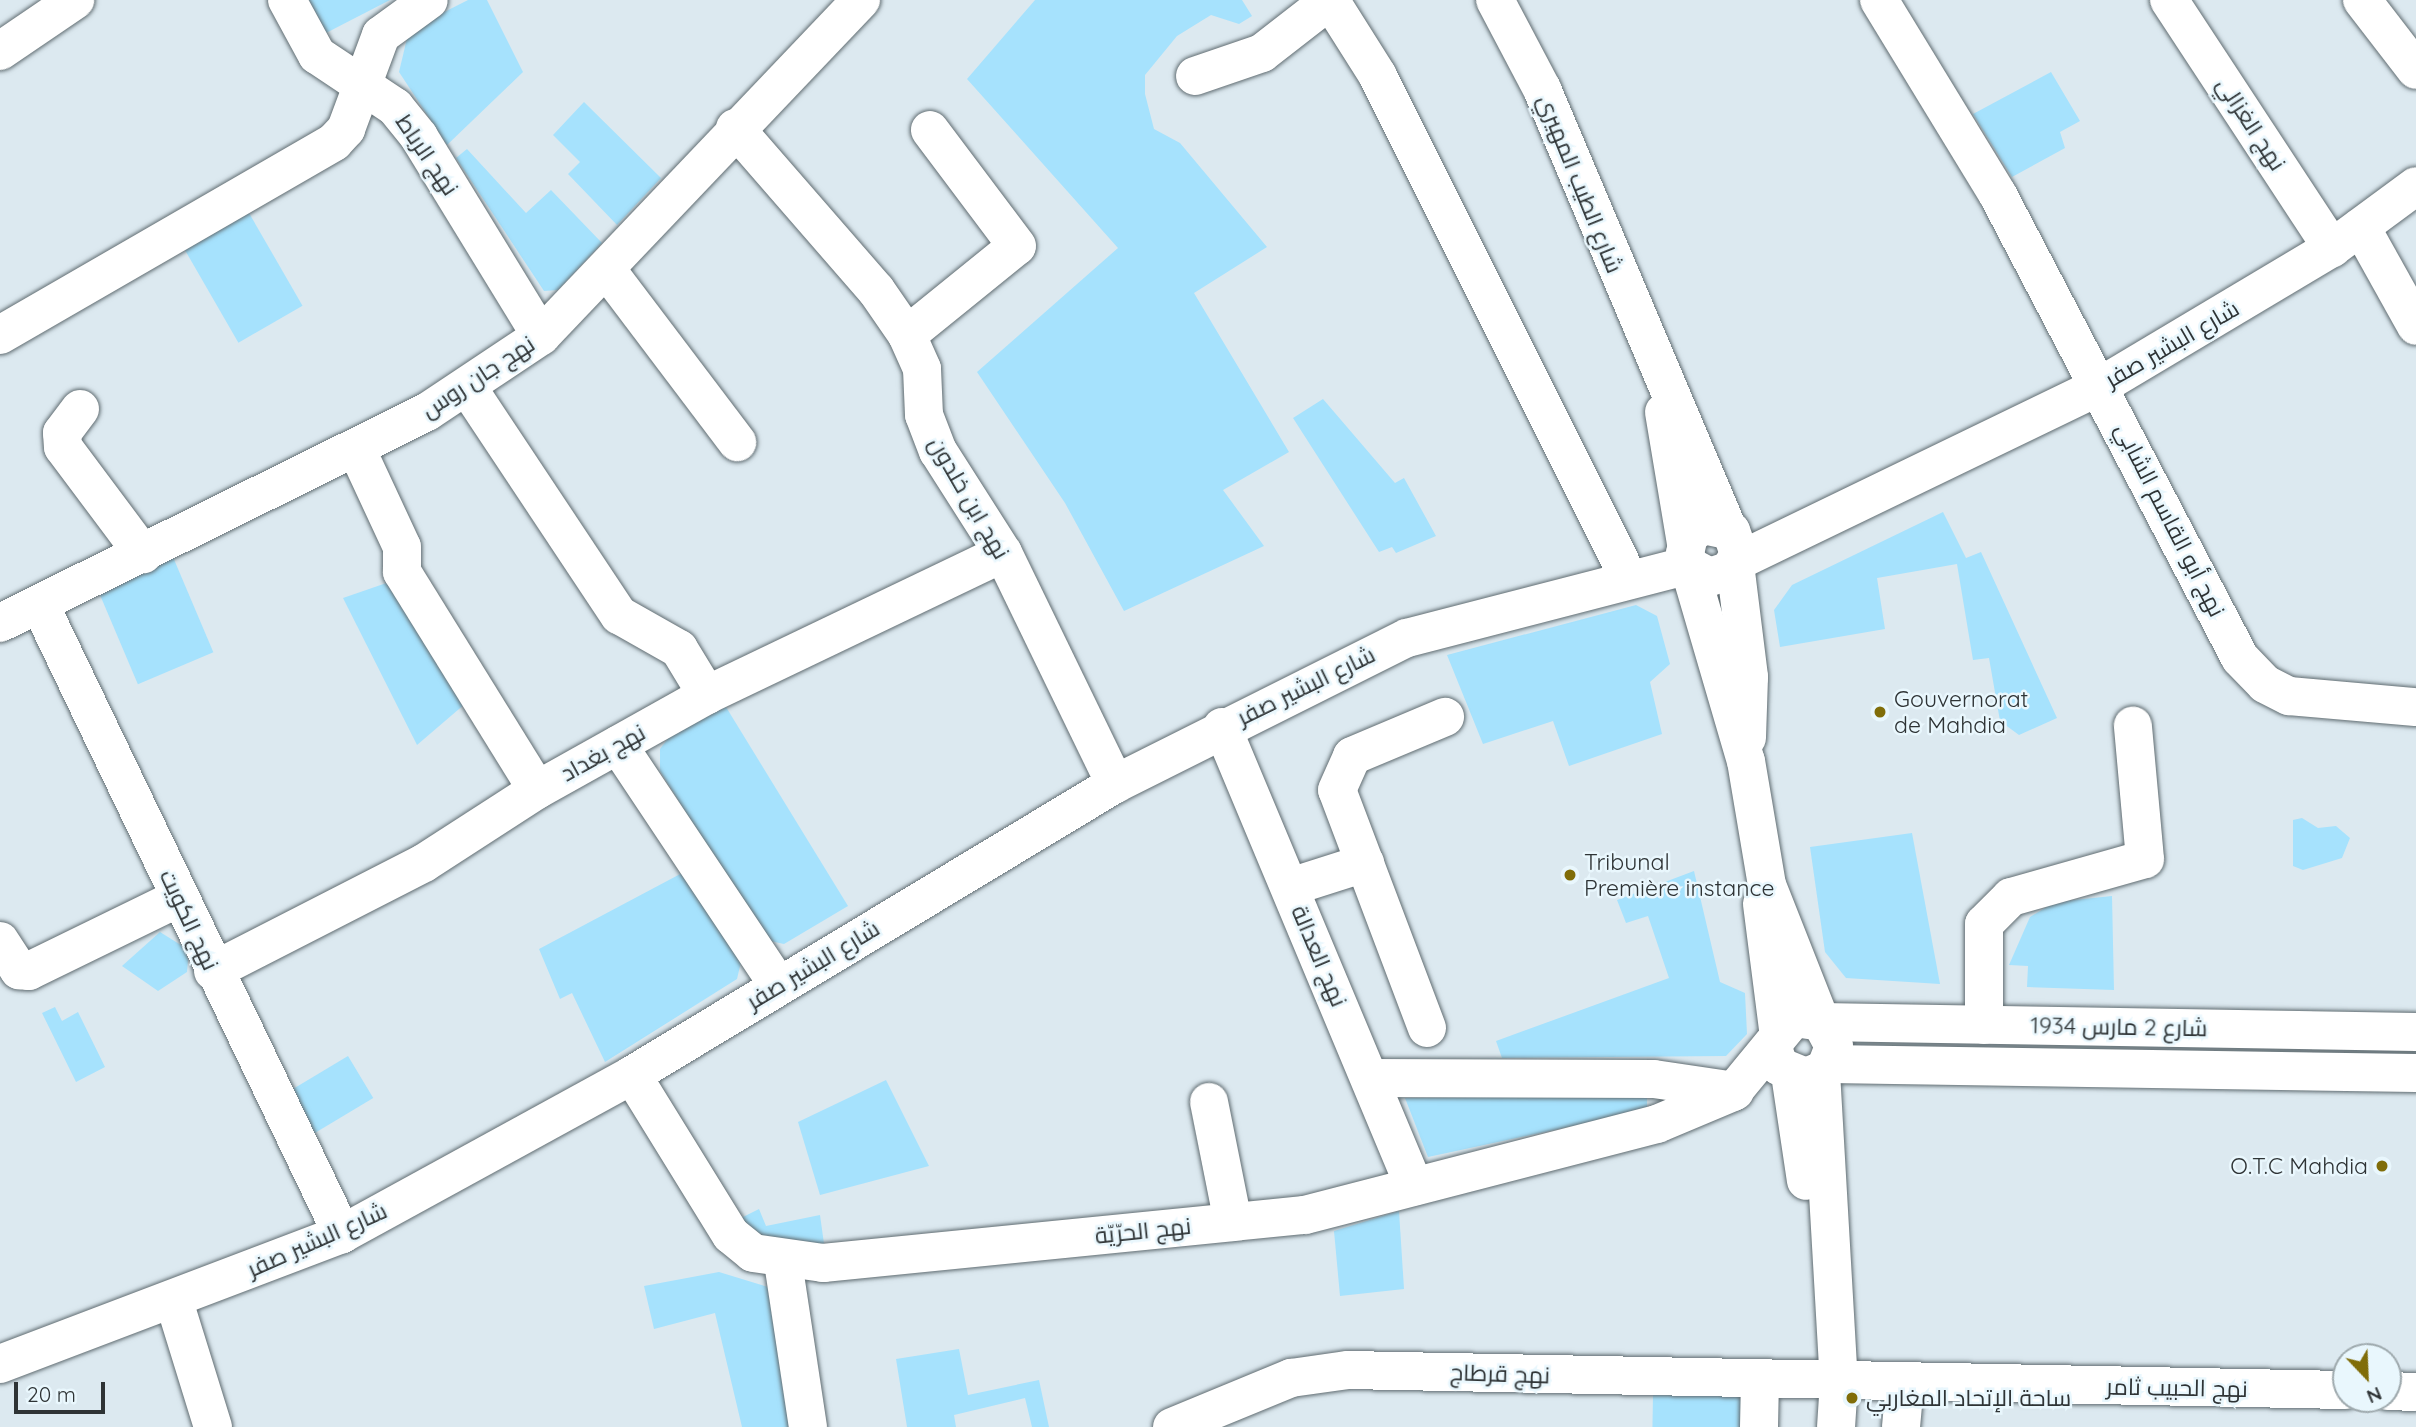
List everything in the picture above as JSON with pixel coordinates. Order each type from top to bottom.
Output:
[{"type":"street","points":[[0,51],[75,0]]},
{"type":"street","name":"نهج الرباط","points":[[287,0],[317,55],[394,107],[419,137],[541,336]]},
{"type":"street","points":[[0,335],[334,142],[361,87],[381,35],[429,0]]},
{"type":"street","points":[[1195,76],[1262,53],[1330,0],[1378,76],[1628,577]]},
{"type":"street","name":"شارع الطيب المهيري","points":[[1495,0],[1542,89],[1656,372],[1691,436],[1732,546],[1749,677],[1746,761]]},
{"type":"street","name":"نهج أبو القاسم الشابي","points":[[1879,0],[1998,195],[2102,385],[2240,658],[2265,684],[2289,696],[2416,707]]},
{"type":"street","points":[[2362,0],[2416,70]]},
{"type":"street","name":"نهج الغزالي","points":[[2177,3],[2346,237],[2416,326]]},
{"type":"street","name":"نهج جان روس","points":[[0,623],[356,448],[468,388],[541,336],[607,270],[849,5]]},
{"type":"street","name":"نهج ابن خلدون","points":[[735,128],[876,290],[906,335],[922,369],[924,415],[938,451],[1003,553],[1115,784]]},
{"type":"street","points":[[906,335],[1017,246],[930,130]]},
{"type":"street","name":"شارع البشير صفر","points":[[0,1364],[174,1301],[342,1234],[632,1075],[1115,784],[1222,727],[1407,638],[1628,577],[1688,555],[1702,525],[1732,546],[1912,475],[2102,385],[2346,237],[2416,186]]},
{"type":"street","points":[[607,270],[737,442]]},
{"type":"street","name":"شارع الطيب المهيري","points":[[1656,372],[1688,555],[1746,761],[1767,885],[1821,1022],[1832,1037],[1796,1060]]},
{"type":"street","points":[[468,388],[619,615],[679,649],[707,695]]},
{"type":"street","points":[[80,410],[62,433],[63,447],[143,554]]},
{"type":"street","points":[[356,448],[402,547],[402,572],[537,790]]},
{"type":"street","name":"نهج بغداد","points":[[213,971],[424,863],[537,790],[707,695],[1003,553]]},
{"type":"street","name":"نهج الكويت","points":[[40,605],[213,971],[342,1234]]},
{"type":"street","points":[[1427,1028],[1337,790],[1352,756],[1445,717]]},
{"type":"street","points":[[1984,1025],[1984,924],[2011,897],[2145,859],[2133,726]]},
{"type":"street","name":"نهج العدالة","points":[[1222,727],[1414,1187]]},
{"type":"street","points":[[618,745],[778,985]]},
{"type":"street","points":[[1290,887],[1365,863]]},
{"type":"street","name":"شارع الطيب المهيري","points":[[1767,885],[1762,925],[1796,1060],[1806,1183],[1826,1235],[1839,1381],[1836,1427]]},
{"type":"street","points":[[0,941],[19,970],[29,971],[179,898]]},
{"type":"street","name":"شارع 2 مارس 1934","points":[[1821,1022],[2416,1032]]},
{"type":"street","points":[[1934,1024],[1935,1065]]},
{"type":"street","points":[[2079,1026],[2080,1068]]},
{"type":"street","points":[[1370,1077],[1654,1079],[1733,1092],[1796,1060]]},
{"type":"street","name":"شارع 2 مارس 1934","points":[[1796,1060],[2416,1073]]},
{"type":"street","name":"نهج الحرّيّة","points":[[632,1075],[731,1234],[752,1253],[783,1262],[1305,1215],[1657,1124],[1733,1092]]},
{"type":"street","points":[[1209,1102],[1233,1222]]},
{"type":"street","points":[[783,1262],[808,1427]]},
{"type":"street","points":[[174,1301],[213,1427]]},
{"type":"street","name":"نهج قرطاج","points":[[1172,1427],[1291,1378],[1348,1370],[1839,1381]]},
{"type":"street","points":[[1759,1427],[1760,1381]]},
{"type":"street","name":"نهج الحبيب ثامر","points":[[1839,1381],[2332,1391]]},
{"type":"street","points":[[1901,1427],[1905,1383]]},
{"type":"shaded area","points":[[309,0],[390,0],[326,33]]},
{"type":"shaded area","points":[[468,0],[487,0],[523,72],[447,145],[399,72],[409,30]]},
{"type":"shaded area","points":[[1035,0],[1242,0],[1252,16],[1239,24],[1211,15],[1177,36],[1145,75],[1145,94],[1154,129],[1180,143],[1267,247],[1194,293],[1289,452],[1223,490],[1264,546],[1124,611],[1065,503],[977,372],[1118,248],[967,79]]},
{"type":"shaded area","points":[[2051,72],[2080,121],[2060,132],[2065,148],[2012,177],[1973,114]]},
{"type":"shaded area","points":[[584,102],[661,178],[617,225],[568,174],[580,162],[553,135]]},
{"type":"shaded area","points":[[467,149],[526,213],[551,190],[602,243],[558,290],[544,291],[456,158]]},
{"type":"shaded area","points":[[249,213],[302,306],[238,343],[185,250]]},
{"type":"shaded area","points":[[1323,399],[1395,483],[1404,478],[1436,536],[1396,553],[1392,547],[1379,552],[1293,418]]},
{"type":"shaded area","points":[[1943,512],[1966,558],[1981,552],[2057,718],[2019,735],[2000,721],[1989,658],[1973,660],[1957,564],[1877,578],[1885,629],[1780,647],[1774,610],[1792,585]]},
{"type":"shaded area","points":[[170,550],[213,652],[138,684],[95,582]]},
{"type":"shaded area","points":[[398,579],[466,703],[417,745],[343,598]]},
{"type":"shaded area","points":[[1636,605],[1657,616],[1670,664],[1650,682],[1662,734],[1569,766],[1553,721],[1483,744],[1447,655]]},
{"type":"shaded area","points":[[726,707],[848,906],[784,944],[766,940],[660,771],[660,749],[672,733]]},
{"type":"shaded area","points":[[2302,818],[2318,828],[2336,826],[2350,838],[2342,858],[2303,870],[2293,866],[2293,820]]},
{"type":"shaded area","points":[[1912,833],[1940,984],[1846,978],[1825,952],[1810,847]]},
{"type":"shaded area","points":[[1694,871],[1720,982],[1745,993],[1747,1034],[1726,1056],[1502,1058],[1496,1041],[1669,978],[1648,916],[1626,923],[1617,900]]},
{"type":"shaded area","points":[[684,872],[741,962],[737,979],[605,1062],[572,993],[560,999],[539,949]]},
{"type":"shaded area","points":[[2112,896],[2114,990],[2027,987],[2028,966],[2009,965],[2030,917],[2055,902]]},
{"type":"shaded area","points":[[160,932],[184,947],[188,960],[187,972],[158,991],[122,966]]},
{"type":"shaded area","points":[[55,1007],[62,1021],[78,1012],[105,1067],[76,1082],[42,1013]]},
{"type":"shaded area","points":[[348,1056],[373,1098],[312,1135],[286,1093]]},
{"type":"shaded area","points":[[886,1080],[929,1166],[820,1195],[798,1122]]},
{"type":"shaded area","points":[[1647,1095],[1647,1110],[1428,1157],[1405,1098]]},
{"type":"shaded area","points":[[759,1209],[766,1226],[820,1215],[825,1251],[766,1243],[741,1218]]},
{"type":"shaded area","points":[[1399,1211],[1404,1289],[1340,1296],[1334,1231]]},
{"type":"shaded area","points":[[719,1272],[768,1287],[792,1427],[742,1427],[715,1313],[654,1329],[644,1286]]},
{"type":"shaded area","points":[[959,1349],[968,1395],[1039,1380],[1049,1427],[1032,1427],[1025,1398],[954,1415],[956,1427],[907,1427],[896,1359]]},
{"type":"shaded area","points":[[1653,1395],[1744,1397],[1743,1427],[1652,1427]]},
{"type":"place","name":"Gouvernorat de Mahdia","points":[[1880,712]]},
{"type":"place","name":"Tribunal Première instance","points":[[1570,875]]},
{"type":"place","name":"O.T.C Mahdia","points":[[2382,1166]]},
{"type":"place","name":"ساحة الإتحاد المغاربي","points":[[1852,1398]]}]
